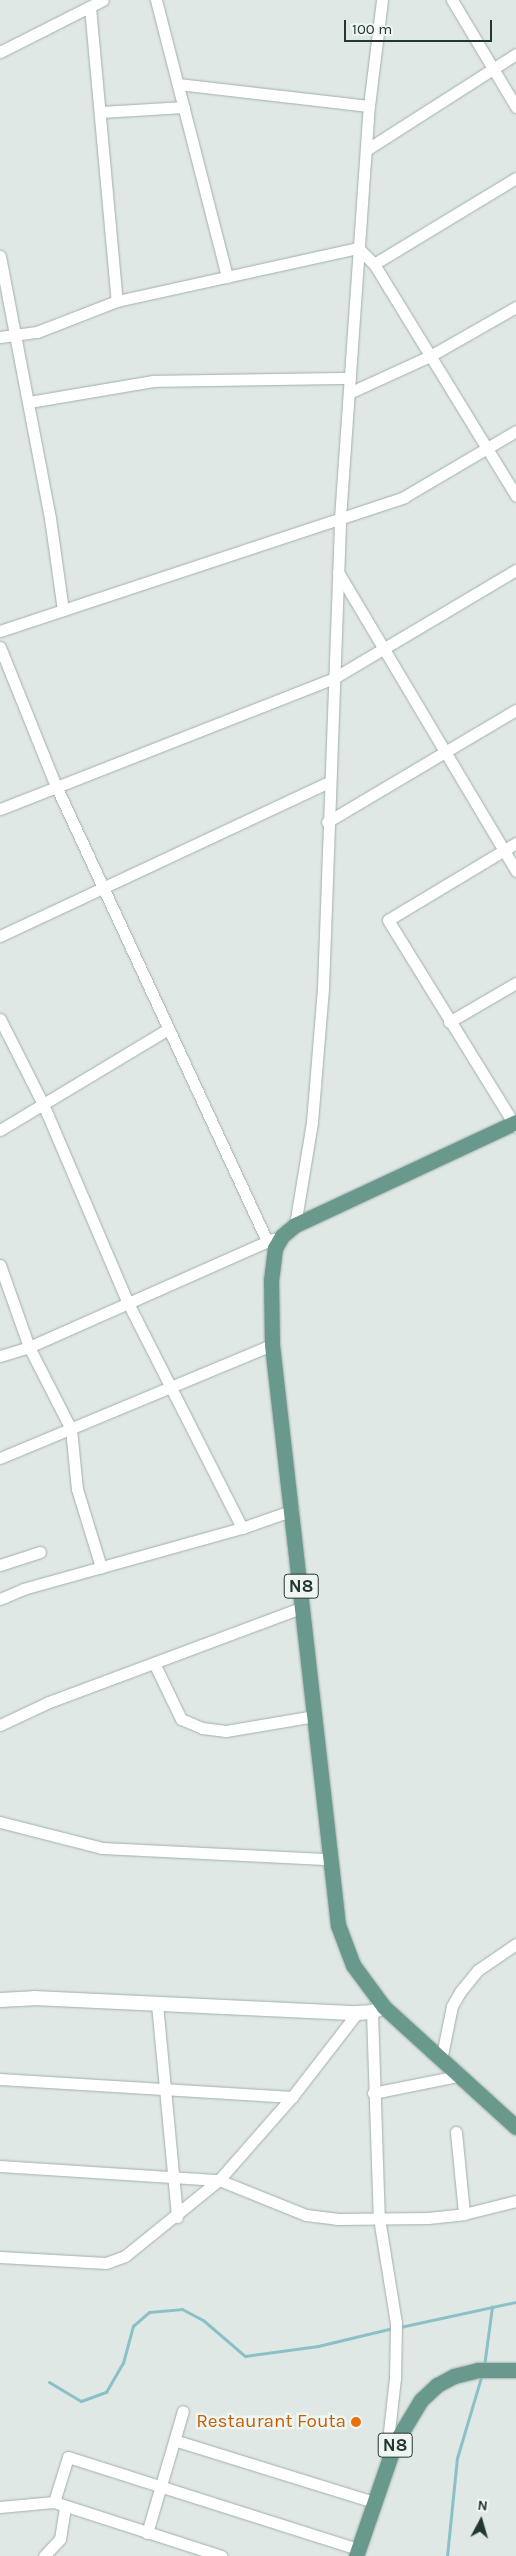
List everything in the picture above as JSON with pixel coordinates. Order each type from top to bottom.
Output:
[{"type":"main road","points":[[282,1236],[295,1225],[515,1124]]},
{"type":"main road","name":"N8","points":[[282,1236],[272,1264],[272,1345],[293,1510],[338,1925],[353,1965],[378,2010],[441,2060],[516,2128]]},
{"type":"main road","name":"N8","points":[[357,2553],[396,2443],[408,2418],[437,2385],[454,2376],[482,2370],[516,2370]]},
{"type":"street","points":[[0,52],[103,0]]},
{"type":"street","points":[[156,0],[228,277]]},
{"type":"street","points":[[295,1225],[312,1122],[321,1007],[340,518],[369,106],[382,0]]},
{"type":"street","points":[[452,0],[516,108]]},
{"type":"street","points":[[90,7],[117,301]]},
{"type":"street","points":[[366,150],[516,54]]},
{"type":"street","points":[[178,84],[369,106]]},
{"type":"street","points":[[101,112],[184,107]]},
{"type":"street","points":[[374,264],[516,178]]},
{"type":"street","points":[[0,337],[37,332],[117,301],[358,248]]},
{"type":"street","points":[[358,248],[374,264],[516,496]]},
{"type":"street","points":[[0,256],[29,402],[63,610]]},
{"type":"street","points":[[349,393],[430,356],[516,307]]},
{"type":"street","points":[[29,402],[153,381],[350,378]]},
{"type":"street","points":[[0,631],[404,497],[516,431]]},
{"type":"street","points":[[0,809],[334,678],[516,570]]},
{"type":"street","points":[[338,572],[516,871]]},
{"type":"street","points":[[0,647],[56,786],[267,1241]]},
{"type":"street","points":[[327,822],[516,710]]},
{"type":"street","points":[[0,936],[102,886],[329,782]]},
{"type":"street","points":[[515,1124],[449,1022],[388,920],[516,843]]},
{"type":"street","points":[[449,1022],[516,982]]},
{"type":"street","points":[[0,1019],[42,1104],[128,1303],[242,1528]]},
{"type":"street","points":[[0,1130],[168,1028]]},
{"type":"street","points":[[0,1356],[29,1347],[282,1236]]},
{"type":"street","points":[[0,1265],[29,1347],[71,1429],[77,1489],[101,1567]]},
{"type":"street","points":[[0,1458],[272,1345]]},
{"type":"street","points":[[0,1600],[23,1589],[242,1528],[293,1510]]},
{"type":"street","points":[[0,1565],[40,1552]]},
{"type":"street","points":[[0,1725],[49,1702],[155,1665],[303,1607]]},
{"type":"street","points":[[155,1665],[181,1719],[202,1728],[226,1731],[315,1716]]},
{"type":"street","points":[[0,1822],[102,1848],[330,1860]]},
{"type":"street","points":[[441,2060],[452,2006],[460,1992],[478,1970],[516,1944]]},
{"type":"street","points":[[0,2000],[34,1998],[357,2013],[378,2010],[373,2093],[379,2218],[397,2328],[388,2440],[396,2443]]},
{"type":"street","points":[[157,2004],[175,2176],[177,2217]]},
{"type":"street","points":[[0,2257],[106,2263],[125,2256],[177,2217],[219,2180],[292,2097],[357,2013]]},
{"type":"street","points":[[373,2093],[458,2076]]},
{"type":"street","points":[[0,2079],[166,2092],[292,2097]]},
{"type":"street","points":[[456,2132],[464,2214]]},
{"type":"street","points":[[0,2166],[219,2180],[306,2215],[337,2220],[428,2218],[464,2214],[516,2201]]},
{"type":"street","points":[[148,2533],[177,2441],[184,2411]]},
{"type":"street","points":[[177,2441],[374,2502]]},
{"type":"street","points":[[44,2556],[60,2539],[59,2504],[68,2457],[357,2553]]},
{"type":"street","points":[[0,2507],[59,2504],[221,2556]]},
{"type":"waterway","points":[[400,2327],[516,2302]]},
{"type":"waterway","points":[[484,2366],[492,2307]]},
{"type":"waterway","points":[[49,2382],[81,2401],[106,2392],[123,2363],[133,2326],[149,2312],[182,2309],[203,2320],[245,2356],[318,2346],[393,2328]]},
{"type":"waterway","points":[[447,2556],[457,2458],[482,2374]]},
{"type":"place","name":"Restaurant Fouta","points":[[356,2422]]}]
